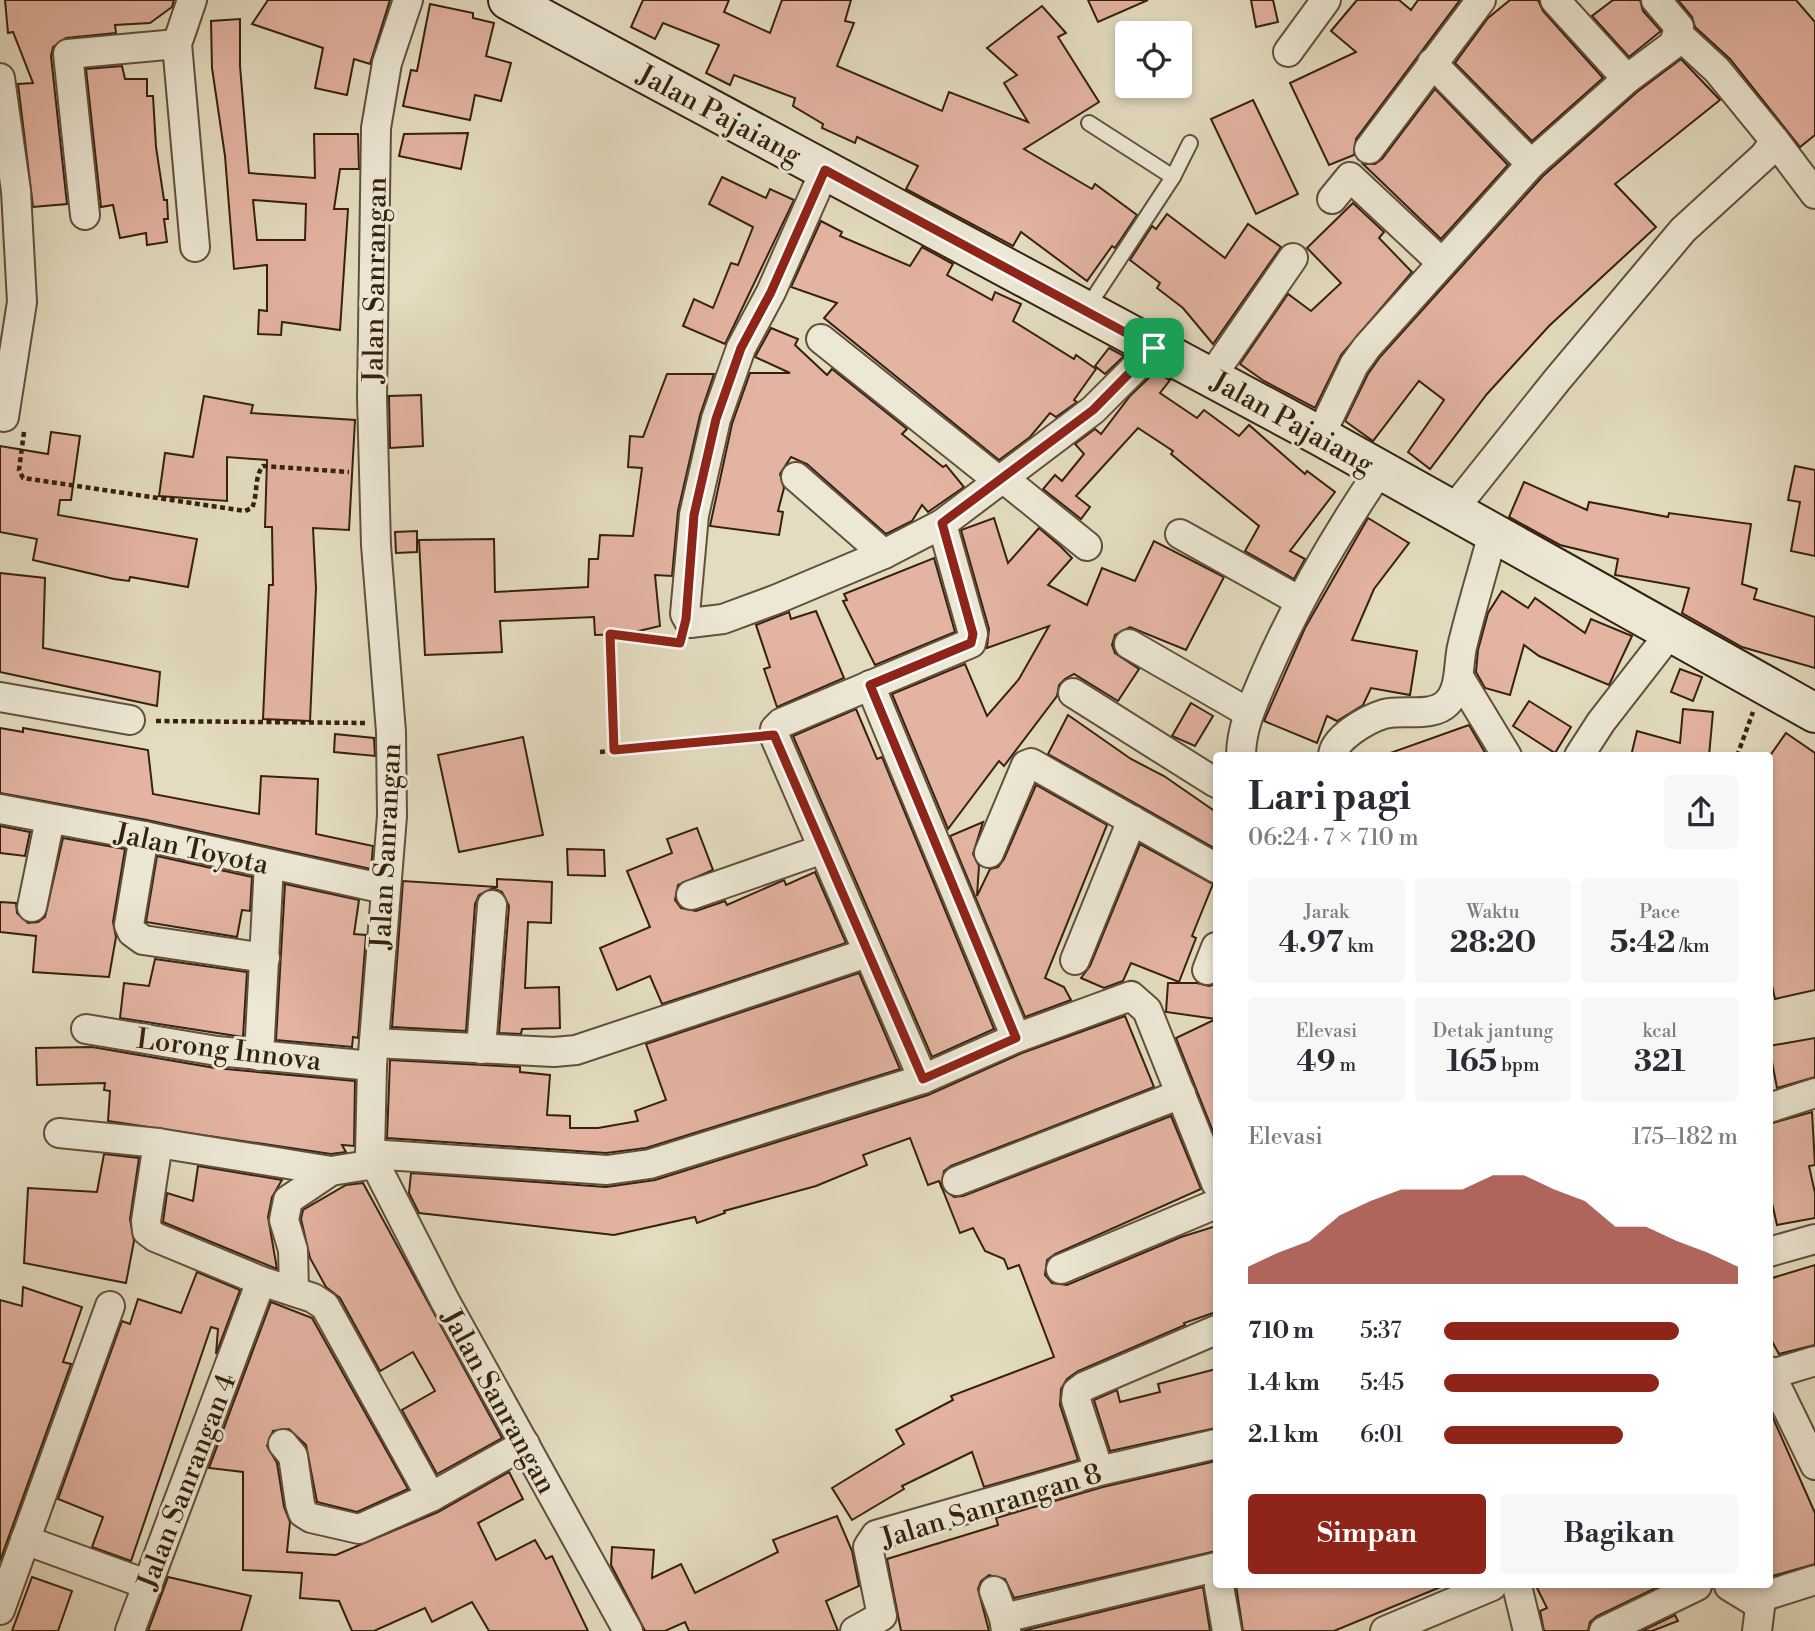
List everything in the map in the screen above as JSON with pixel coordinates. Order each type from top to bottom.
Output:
[{"type":"main road","name":"Jalan Pajaiang","points":[[512,1],[1320,436],[1815,713]]},
{"type":"street","points":[[192,0],[177,44],[195,247]]},
{"type":"street","name":"Jalan Sanrangan","points":[[408,0],[387,64],[376,128],[374,474],[376,545],[390,723],[392,816],[373,1054],[373,1159],[445,1301],[628,1631]]},
{"type":"street","points":[[1288,52],[1326,0]]},
{"type":"street","points":[[1369,149],[1481,0]]},
{"type":"street","points":[[1320,436],[1360,355],[1531,164],[1627,79],[1674,44],[1679,35],[1679,27],[1656,0]]},
{"type":"street","points":[[1571,5],[1627,79]]},
{"type":"street","points":[[1679,35],[1717,70],[1815,194]]},
{"type":"street","points":[[85,215],[68,54],[177,44]]},
{"type":"street","points":[[1432,63],[1531,164]]},
{"type":"street","points":[[0,78],[8,190],[11,301],[2,417]]},
{"type":"street","points":[[1453,510],[1556,380],[1682,230],[1764,156],[1774,141]]},
{"type":"street","points":[[825,170],[771,292],[741,348],[716,419],[694,515],[686,619],[698,623],[723,619],[884,554],[942,523],[1093,410],[1154,348]]},
{"type":"street","points":[[1332,200],[1350,177],[1443,263]]},
{"type":"street","points":[[1211,377],[1293,258]]},
{"type":"street","points":[[821,339],[1087,546]]},
{"type":"street","points":[[1242,752],[1249,713],[1298,600],[1336,534],[1380,470]]},
{"type":"street","points":[[796,477],[884,554]]},
{"type":"street","points":[[923,1079],[774,735],[775,729],[781,723],[971,643],[973,634],[942,523]]},
{"type":"street","points":[[1335,752],[1339,741],[1382,715],[1440,708],[1448,702],[1458,677],[1461,650],[1493,533]]},
{"type":"street","points":[[1180,534],[1298,600]]},
{"type":"street","points":[[1582,752],[1601,722],[1671,632]]},
{"type":"street","points":[[1129,644],[1249,713]]},
{"type":"street","points":[[1458,677],[1505,752]]},
{"type":"street","points":[[870,685],[1016,1038]]},
{"type":"street","points":[[1073,693],[1213,781]]},
{"type":"street","points":[[0,697],[130,720]]},
{"type":"street","points":[[989,853],[1027,763],[1034,763],[1213,866]]},
{"type":"street","name":"Jalan Toyota","points":[[0,809],[144,836],[385,889]]},
{"type":"street","points":[[32,907],[50,819]]},
{"type":"street","points":[[1075,960],[1132,820]]},
{"type":"street","points":[[144,836],[129,925],[132,932],[143,940],[265,958]]},
{"type":"street","points":[[691,895],[823,849]]},
{"type":"street","points":[[259,1056],[269,864]]},
{"type":"street","points":[[481,1049],[492,905]]},
{"type":"street","name":"Lorong Innova","points":[[86,1029],[259,1056],[481,1049],[554,1052],[595,1046],[867,953]]},
{"type":"street","points":[[294,1292],[293,1250],[284,1210],[288,1200],[331,1171],[373,1159],[570,1168],[631,1168],[923,1079],[1016,1038],[1131,996],[1147,1010],[1213,1175]]},
{"type":"street","points":[[1773,1107],[1815,1093]]},
{"type":"street","points":[[957,1181],[1181,1094]]},
{"type":"street","points":[[59,1133],[158,1143],[331,1171]]},
{"type":"street","points":[[158,1143],[146,1221],[147,1231],[155,1237],[261,1281],[313,1298],[332,1315],[430,1497]]},
{"type":"street","points":[[1061,1269],[1213,1205]]},
{"type":"street","points":[[1773,1251],[1815,1239]]},
{"type":"street","name":"Jalan Sanrangan 4","points":[[130,1631],[261,1281]]},
{"type":"street","points":[[0,1610],[110,1306]]},
{"type":"street","points":[[1100,1471],[1076,1400],[1077,1392],[1085,1386],[1213,1332]]},
{"type":"street","points":[[1773,1372],[1815,1361]]},
{"type":"street","points":[[1773,1376],[1815,1465]]},
{"type":"street","points":[[283,1444],[292,1456],[303,1513],[311,1518],[359,1529],[430,1497],[525,1444]]},
{"type":"street","name":"Jalan Sanrangan 8","points":[[855,1631],[882,1616],[868,1547],[876,1535],[1100,1471],[1213,1445]]},
{"type":"street","points":[[25,1540],[146,1584]]},
{"type":"street","points":[[994,1591],[1005,1625],[1213,1568]]},
{"type":"street","points":[[1773,1587],[1815,1580]]},
{"type":"street","points":[[1219,1588],[1227,1631]]},
{"type":"street","points":[[1385,1631],[1487,1588]]},
{"type":"street","points":[[1517,1588],[1528,1631]]},
{"type":"street","points":[[1604,1631],[1693,1588]]},
{"type":"street","points":[[1758,1631],[1743,1592],[1767,1588]]},
{"type":"lane","points":[[1089,123],[1173,177]]},
{"type":"lane","points":[[1087,309],[1173,177],[1190,143]]},
{"type":"path","points":[[2,417],[24,420],[19,470],[20,475],[27,479],[245,511],[253,508],[259,470],[263,466],[374,474]]},
{"type":"path","points":[[614,750],[610,634],[680,643],[686,619]]},
{"type":"path","points":[[1739,752],[1764,685]]},
{"type":"path","points":[[130,720],[390,723]]},
{"type":"path","points":[[600,752],[774,735]]},
{"type":"building","points":[[5,0],[174,0],[172,7],[150,23],[115,25],[116,33],[66,38],[53,47],[51,56],[67,204],[33,207],[18,84],[33,83],[13,32],[8,33]]},
{"type":"building","points":[[268,0],[390,0],[370,64],[354,59],[347,95],[315,88],[323,48],[252,24]]},
{"type":"building","points":[[643,0],[729,0],[724,12],[770,33],[782,0],[851,0],[845,21],[854,23],[837,66],[942,111],[949,92],[1028,122],[1004,83],[1017,75],[987,48],[1042,6],[1066,33],[1058,37],[1099,102],[1024,149],[1092,189],[1095,184],[1137,215],[1115,248],[1112,246],[1087,281],[1021,232],[1013,246],[906,189],[918,166],[857,137],[855,143],[822,128],[823,124],[793,106],[795,98],[734,75],[730,85],[706,73],[719,45],[663,23],[655,39],[631,27]]},
{"type":"building","points":[[1088,0],[1148,0],[1098,22]]},
{"type":"building","points":[[1251,0],[1273,0],[1278,22],[1256,27]]},
{"type":"building","points":[[1357,0],[1399,0],[1411,10],[1418,0],[1460,0],[1356,139],[1354,155],[1329,165],[1290,83],[1356,52],[1331,31]]},
{"type":"building","points":[[1510,0],[1538,0],[1543,11],[1603,78],[1532,141],[1455,63],[1488,18]]},
{"type":"building","points":[[1613,0],[1640,0],[1643,11],[1661,31],[1629,57],[1592,16]]},
{"type":"building","points":[[1678,0],[1796,0],[1815,22],[1815,135],[1800,147],[1730,59],[1695,27],[1692,17]]},
{"type":"building","points":[[430,4],[473,13],[473,18],[494,23],[486,56],[511,63],[501,101],[475,95],[470,120],[403,106],[411,70],[417,71]]},
{"type":"building","points":[[240,19],[240,66],[249,173],[315,178],[314,134],[358,134],[359,169],[340,169],[334,209],[348,209],[340,330],[282,322],[281,335],[258,334],[259,310],[267,311],[267,265],[234,269],[225,156],[212,68],[211,21]],"holes":[[[253,200],[306,204],[305,240],[257,240]]]},
{"type":"building","points":[[1681,59],[1720,100],[1615,184],[1656,227],[1549,326],[1487,394],[1430,469],[1408,452],[1444,400],[1419,381],[1373,441],[1345,421],[1368,374],[1380,357],[1543,176],[1637,92]]},
{"type":"building","points":[[122,66],[125,79],[147,79],[147,96],[153,96],[156,147],[164,200],[167,200],[168,219],[164,219],[167,242],[147,245],[146,233],[120,238],[113,205],[101,207],[86,69]]},
{"type":"building","points":[[1435,89],[1508,165],[1441,239],[1363,164],[1375,164],[1382,159]]},
{"type":"building","points":[[1253,100],[1298,194],[1256,214],[1211,119]]},
{"type":"building","points":[[468,133],[461,169],[399,156],[404,134]]},
{"type":"building","points":[[722,177],[766,198],[770,189],[794,200],[725,344],[683,326],[694,299],[713,308],[731,263],[738,265],[753,227],[709,204]]},
{"type":"building","points":[[1353,203],[1384,232],[1379,238],[1412,272],[1341,355],[1315,408],[1264,381],[1240,364],[1288,294],[1311,311],[1341,283],[1307,248]]},
{"type":"building","points":[[1167,214],[1225,258],[1248,224],[1281,247],[1213,344],[1183,308],[1157,288],[1160,283],[1130,260],[1152,226],[1156,229]]},
{"type":"building","points":[[821,221],[842,232],[840,236],[910,266],[922,247],[953,264],[947,275],[992,300],[995,292],[1021,304],[1013,321],[1074,359],[1076,355],[1096,369],[1074,400],[1077,402],[1056,417],[1050,413],[1030,437],[999,460],[824,318],[837,303],[791,287]]},
{"type":"building","points":[[771,328],[798,339],[795,345],[827,375],[832,369],[907,429],[902,434],[943,467],[946,465],[964,487],[928,512],[922,505],[912,521],[886,534],[807,464],[791,457],[780,474],[784,488],[778,511],[783,512],[779,535],[710,526],[732,424],[750,373],[790,373],[755,357]]},
{"type":"building","points":[[1109,348],[1124,356],[1105,374],[1095,366]]},
{"type":"building","points":[[1155,372],[1170,380],[1160,393],[1197,418],[1204,410],[1239,436],[1249,425],[1305,474],[1307,471],[1335,492],[1290,551],[1305,559],[1294,579],[1245,551],[1259,526],[1171,454],[1173,451],[1138,428],[1076,496],[1090,507],[1081,519],[1043,489],[1055,475],[1062,481],[1084,454],[1075,444],[1095,429],[1101,434],[1130,396]]},
{"type":"building","points":[[667,374],[714,374],[700,415],[678,511],[672,576],[655,575],[660,626],[626,634],[595,635],[594,617],[500,621],[502,652],[425,655],[419,540],[494,539],[495,592],[588,587],[589,559],[598,559],[600,535],[633,536],[642,468],[628,467],[630,436],[643,437]]},
{"type":"building","points":[[421,395],[423,446],[390,448],[389,396]]},
{"type":"building","points":[[204,396],[253,405],[251,413],[355,420],[349,530],[313,528],[316,588],[310,721],[263,719],[269,585],[273,585],[272,527],[265,527],[267,460],[227,457],[227,501],[159,496],[165,453],[193,457]]},
{"type":"building","points":[[51,432],[80,436],[71,500],[60,500],[58,515],[197,539],[188,587],[130,577],[129,581],[114,579],[33,560],[37,539],[0,532],[0,446],[48,454]]},
{"type":"building","points":[[1795,466],[1815,470],[1815,556],[1791,551],[1800,502],[1788,500]]},
{"type":"building","points":[[1524,482],[1587,510],[1589,502],[1668,517],[1669,513],[1751,524],[1742,584],[1757,589],[1754,599],[1815,617],[1815,668],[1742,647],[1682,613],[1689,588],[1615,575],[1618,559],[1560,545],[1509,517]]},
{"type":"building","points":[[994,518],[1008,563],[1039,528],[1060,546],[1072,558],[1048,585],[1087,605],[1102,568],[1135,581],[1154,541],[1224,577],[1186,650],[1130,627],[1115,635],[1112,645],[1115,653],[1139,669],[1118,701],[1074,674],[1065,679],[1059,685],[1057,696],[1004,766],[999,761],[948,829],[892,694],[965,664],[987,716],[1019,679],[1049,626],[987,648],[989,629],[961,530]]},
{"type":"building","points":[[1368,518],[1409,543],[1374,589],[1352,640],[1417,651],[1410,695],[1371,688],[1363,705],[1337,721],[1327,716],[1317,743],[1264,721],[1305,628]]},
{"type":"building","points":[[417,531],[417,552],[396,553],[395,532]]},
{"type":"building","points":[[934,558],[955,632],[875,665],[843,601],[847,600],[844,594]]},
{"type":"building","points":[[0,573],[45,578],[43,648],[160,672],[157,706],[0,672]]},
{"type":"building","points":[[1502,591],[1528,608],[1535,598],[1585,633],[1591,619],[1632,636],[1609,685],[1539,656],[1524,645],[1510,695],[1485,688],[1476,672],[1478,650],[1488,613]]},
{"type":"building","points":[[816,611],[844,678],[777,707],[764,669],[770,667],[756,625],[789,612],[791,619]]},
{"type":"building","points":[[1680,669],[1702,677],[1693,701],[1671,692]]},
{"type":"building","points":[[1529,701],[1571,727],[1553,752],[1513,726]]},
{"type":"building","points":[[1191,703],[1213,716],[1195,746],[1172,736]]},
{"type":"building","points":[[856,709],[877,759],[882,757],[994,1029],[932,1057],[793,736]]},
{"type":"building","points":[[1683,709],[1713,712],[1709,752],[1632,752],[1637,731],[1680,743]]},
{"type":"building","points":[[1068,715],[1131,759],[1164,776],[1213,810],[1213,847],[1048,754]]},
{"type":"building","points":[[1469,725],[1485,752],[1393,752]]},
{"type":"building","points":[[0,728],[23,732],[23,728],[148,750],[153,794],[259,814],[261,776],[318,779],[316,834],[373,846],[371,869],[147,820],[0,793]]},
{"type":"building","points":[[1786,733],[1815,753],[1815,990],[1775,999],[1773,990],[1773,752]]},
{"type":"building","points":[[335,734],[374,738],[375,756],[334,752]]},
{"type":"building","points":[[523,737],[543,835],[459,852],[438,755]]},
{"type":"building","points":[[1036,785],[1107,825],[1045,978],[1064,987],[1071,1000],[1025,1017],[950,836],[983,822],[973,854],[979,866],[977,896],[990,869],[998,867],[1004,859]]},
{"type":"building","points":[[0,826],[30,832],[25,856],[0,853]]},
{"type":"building","points":[[697,828],[713,870],[678,885],[675,900],[681,908],[696,911],[725,901],[727,905],[784,880],[786,885],[815,872],[846,943],[662,1004],[650,976],[617,990],[600,948],[650,927],[627,871],[672,853],[667,839]]},
{"type":"building","points":[[63,838],[125,849],[113,922],[116,937],[109,977],[33,972],[36,936],[0,932],[0,902],[16,903],[17,913],[28,923],[38,922],[45,917]]},
{"type":"building","points":[[1140,844],[1213,884],[1192,936],[1196,938],[1179,982],[1131,963],[1123,981],[1104,988],[1081,978],[1090,966]]},
{"type":"building","points":[[567,849],[604,850],[605,876],[568,875]]},
{"type":"building","points":[[157,856],[252,877],[250,911],[242,910],[237,937],[146,922]]},
{"type":"building","points":[[497,879],[552,882],[551,923],[528,922],[525,988],[559,987],[560,1028],[522,1029],[521,1034],[499,1033],[509,906],[502,892],[493,888],[479,895],[475,904],[466,1031],[392,1027],[403,881],[497,887]]},
{"type":"building","points":[[285,884],[359,900],[354,934],[366,935],[358,1038],[353,1037],[352,1047],[276,1040]]},
{"type":"building","points":[[155,959],[247,972],[243,1037],[120,1018],[124,983],[149,986]]},
{"type":"building","points":[[859,973],[900,1069],[646,1148],[606,1153],[387,1138],[390,1060],[520,1067],[520,1072],[550,1075],[547,1115],[570,1116],[570,1128],[598,1128],[638,1121],[635,1111],[666,1100],[646,1044]]},
{"type":"building","points":[[1168,983],[1213,985],[1213,1019],[1166,1012]]},
{"type":"building","points":[[1125,1016],[1154,1087],[951,1166],[944,1171],[941,1186],[939,1181],[928,1185],[910,1138],[863,1155],[867,1165],[816,1186],[724,1211],[725,1213],[697,1223],[695,1217],[614,1235],[419,1213],[409,1193],[411,1173],[606,1187],[655,1180],[928,1095],[1022,1053]]},
{"type":"building","points":[[1213,1020],[1213,1131],[1176,1038]]},
{"type":"building","points":[[1815,1038],[1815,1077],[1777,1088],[1773,1045]]},
{"type":"building","points":[[92,1047],[215,1068],[355,1081],[354,1146],[342,1145],[346,1152],[331,1154],[108,1121],[110,1091],[104,1090],[105,1083],[37,1085],[36,1048]]},
{"type":"building","points":[[1812,1112],[1815,1165],[1809,1166],[1815,1193],[1815,1218],[1777,1225],[1773,1208],[1773,1123]]},
{"type":"building","points":[[1171,1116],[1201,1189],[1055,1254],[1047,1260],[1045,1275],[1052,1283],[1067,1285],[1181,1237],[1213,1227],[1213,1313],[1184,1323],[1185,1325],[1078,1371],[1067,1379],[1061,1389],[1060,1405],[1078,1460],[984,1487],[972,1452],[902,1486],[904,1489],[852,1520],[832,1488],[904,1444],[896,1430],[953,1400],[951,1396],[1054,1357],[1019,1265],[1008,1269],[1004,1259],[985,1251],[973,1228],[960,1233],[942,1188],[954,1197],[963,1196]]},
{"type":"building","points":[[104,1154],[139,1158],[130,1219],[134,1241],[126,1283],[24,1263],[28,1188],[97,1192]]},
{"type":"building","points":[[198,1166],[282,1180],[272,1197],[268,1217],[277,1269],[163,1222],[167,1193],[193,1201]]},
{"type":"building","points":[[363,1183],[502,1438],[437,1474],[402,1410],[435,1391],[413,1352],[380,1371],[340,1298],[326,1287],[310,1258],[301,1219],[303,1210],[346,1185]]},
{"type":"building","points":[[1815,1265],[1815,1345],[1779,1354],[1773,1343],[1773,1278]]},
{"type":"building","points":[[197,1272],[240,1290],[216,1354],[218,1329],[211,1327],[131,1561],[92,1547],[103,1517],[58,1499],[122,1321],[130,1324],[138,1299],[181,1313]]},
{"type":"building","points":[[23,1287],[82,1307],[63,1362],[71,1364],[0,1561],[0,1300],[22,1306]]},
{"type":"building","points":[[271,1302],[312,1318],[408,1489],[357,1512],[317,1502],[306,1445],[289,1429],[273,1431],[267,1446],[277,1463],[284,1507],[290,1522],[287,1552],[336,1555],[438,1512],[509,1472],[523,1499],[478,1523],[496,1560],[535,1540],[546,1559],[552,1556],[588,1631],[489,1631],[472,1602],[432,1622],[425,1608],[374,1631],[352,1631],[339,1601],[300,1598],[302,1573],[243,1570],[243,1472],[209,1468]]},
{"type":"building","points":[[1213,1370],[1213,1429],[1110,1451],[1094,1400],[1117,1390],[1120,1402],[1160,1392],[1158,1384]]},
{"type":"building","points":[[1773,1418],[1815,1513],[1815,1564],[1773,1576]]},
{"type":"building","points":[[1213,1462],[1213,1552],[1014,1598],[1005,1579],[989,1575],[981,1581],[978,1589],[989,1631],[901,1631],[887,1559],[998,1525],[996,1518],[1103,1487]]},
{"type":"building","points":[[837,1516],[852,1551],[859,1586],[826,1601],[838,1631],[689,1631],[685,1622],[665,1631],[645,1631],[611,1565],[612,1547],[654,1550],[652,1578],[681,1564],[695,1593],[778,1552],[773,1540]]},
{"type":"building","points":[[32,1577],[72,1591],[58,1631],[12,1631]]},
{"type":"building","points":[[168,1577],[251,1596],[241,1631],[148,1631]]},
{"type":"building","points":[[1203,1587],[1210,1631],[1022,1631]]},
{"type":"building","points":[[1236,1588],[1438,1588],[1334,1631],[1243,1631]]},
{"type":"building","points":[[1537,1588],[1656,1588],[1597,1616],[1590,1622],[1588,1631],[1544,1631],[1540,1611],[1547,1608]]},
{"type":"building","points":[[1675,1615],[1678,1621],[1652,1631],[1642,1631]]},
{"type":"route","points":[[825,170],[1087,309],[1154,348],[1093,410],[942,523],[973,634],[971,643],[870,685],[1016,1038],[923,1079],[774,735],[614,750],[610,634],[680,643],[686,619],[694,515],[716,419],[741,348],[756,315],[771,292],[825,170]]}]
